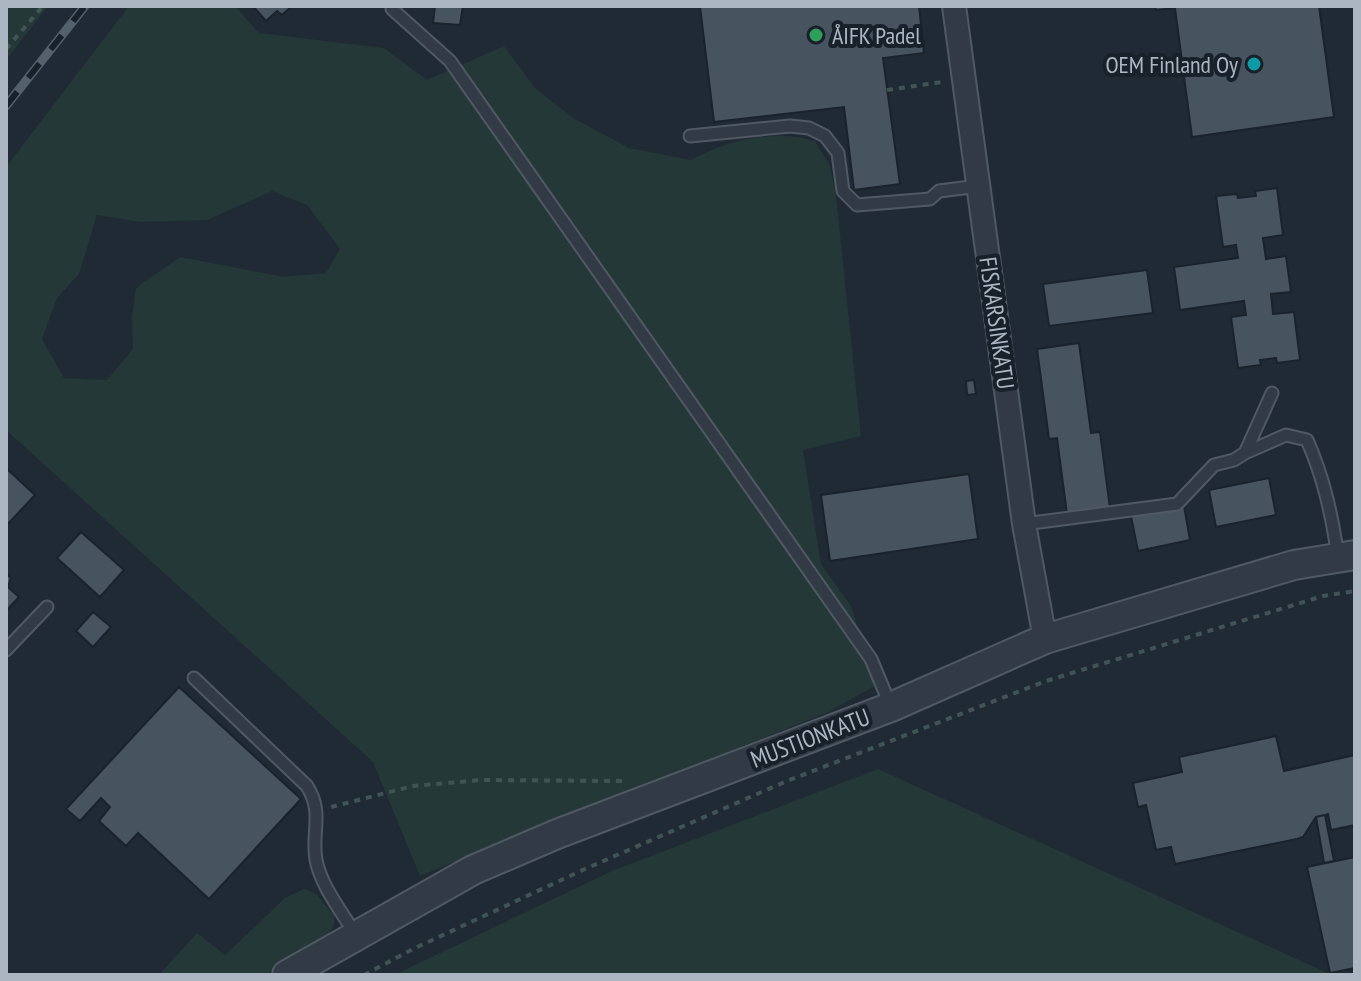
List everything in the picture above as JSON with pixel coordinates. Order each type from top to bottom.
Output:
[{"type":"street","name":"FISKARSINKATU","points":[[954,6],[1024,524],[1045,639]]},
{"type":"street","name":"MUSTIONKATU","points":[[287,975],[473,870],[557,834],[891,707],[1045,639],[1294,565],[1346,556]]},
{"type":"lane","points":[[392,9],[450,61],[871,659],[891,707]]},
{"type":"lane","points":[[690,136],[790,126],[809,128],[825,136],[838,153],[843,191],[857,205],[930,199],[939,191],[979,186]]},
{"type":"lane","points":[[1245,453],[1272,393]]},
{"type":"lane","points":[[1024,524],[1177,504],[1214,465],[1234,460],[1286,435],[1307,440],[1321,472],[1346,556]]},
{"type":"lane","points":[[6,650],[47,607]]},
{"type":"lane","points":[[194,678],[307,786],[315,798],[318,810],[315,856],[319,872],[355,935]]},
{"type":"path","points":[[6,49],[43,6]]},
{"type":"path","points":[[887,90],[942,82]]},
{"type":"path","points":[[364,975],[557,882],[787,781],[1046,681],[1323,596],[1355,591]]},
{"type":"path","points":[[318,810],[413,786],[482,780],[627,781]]},
{"type":"green space","points":[[6,6],[48,6],[6,60]]},
{"type":"green space","points":[[129,6],[235,6],[259,33],[384,48],[427,80],[504,46],[535,88],[573,118],[629,148],[691,160],[751,138],[783,136],[815,141],[830,166],[836,196],[861,436],[803,450],[821,564],[851,606],[875,686],[828,712],[420,876],[373,762],[6,430],[6,167]],"holes":[[[272,191],[307,205],[340,249],[326,273],[284,277],[180,257],[136,288],[132,317],[133,349],[107,380],[64,378],[42,339],[57,298],[79,274],[97,215],[141,222],[207,220]]]},
{"type":"green space","points":[[878,769],[1332,975],[394,975],[612,871]]},
{"type":"green space","points":[[304,889],[315,893],[334,915],[334,926],[326,936],[265,975],[159,975],[197,933],[225,955],[285,898]]},
{"type":"building","points":[[253,6],[292,6],[282,15],[277,11],[266,21]]},
{"type":"building","points":[[435,6],[463,6],[460,25],[433,23]]},
{"type":"building","points":[[700,6],[919,6],[924,53],[883,58],[900,184],[854,190],[844,107],[714,122]]},
{"type":"building","name":"OEM Finland Oy","points":[[1155,6],[1319,6],[1334,117],[1192,137],[1175,8],[1156,10]]},
{"type":"building","points":[[1277,188],[1283,235],[1263,238],[1266,259],[1286,256],[1291,292],[1271,294],[1273,314],[1294,312],[1300,360],[1277,363],[1276,358],[1260,360],[1261,365],[1238,368],[1231,317],[1246,315],[1244,301],[1180,310],[1174,267],[1238,258],[1236,245],[1223,247],[1216,196],[1256,196],[1255,191]]},
{"type":"building","points":[[1147,270],[1153,313],[1049,326],[1043,284]]},
{"type":"building","points":[[1079,343],[1091,433],[1100,432],[1110,508],[1067,514],[1057,438],[1049,439],[1037,349]]},
{"type":"building","points":[[974,380],[976,394],[967,395],[966,381]]},
{"type":"building","points":[[6,468],[35,495],[6,526]]},
{"type":"building","points":[[969,474],[978,539],[830,561],[821,495]]},
{"type":"building","points":[[1269,478],[1276,515],[1216,527],[1209,490]]},
{"type":"building","points":[[1184,506],[1190,540],[1138,551],[1131,516]]},
{"type":"building","points":[[81,532],[124,570],[100,597],[57,558]]},
{"type":"building","points":[[6,573],[11,578],[8,587],[19,597],[6,611]]},
{"type":"building","points":[[93,612],[111,627],[93,647],[76,631]]},
{"type":"building","points":[[179,687],[301,799],[209,899],[138,833],[126,846],[99,821],[110,807],[101,798],[80,821],[66,809]]},
{"type":"building","points":[[1276,736],[1284,771],[1355,755],[1355,825],[1331,830],[1328,814],[1316,817],[1303,837],[1297,839],[1175,864],[1171,847],[1156,850],[1146,805],[1138,807],[1133,783],[1182,772],[1179,757]]},
{"type":"building","points":[[1325,815],[1334,861],[1324,863],[1316,817]]},
{"type":"building","points":[[1355,857],[1355,968],[1330,973],[1307,867]]},
{"type":"railway","points":[[6,106],[85,6]]},
{"type":"place","name":"ÅIFK Padel","points":[[816,35]]},
{"type":"place","name":"OEM Finland Oy","points":[[1254,64]]}]
